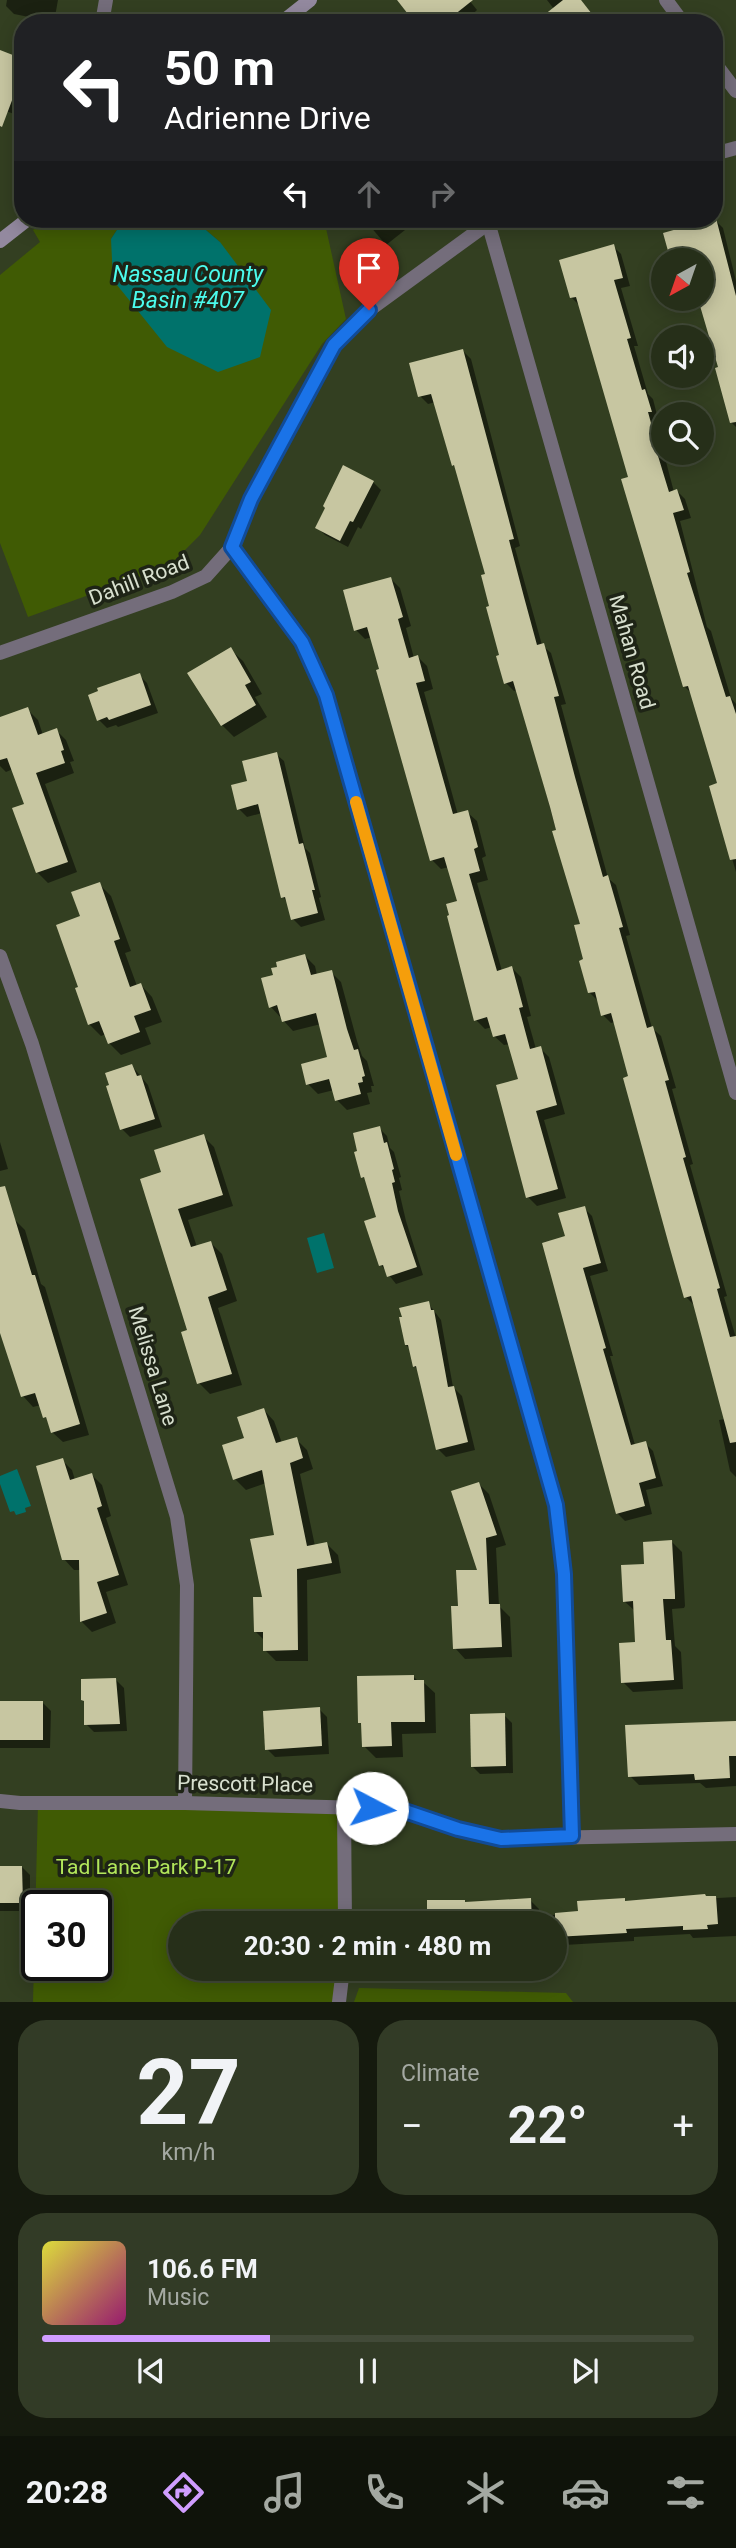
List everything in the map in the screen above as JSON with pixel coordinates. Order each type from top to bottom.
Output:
[{"type":"main road","points":[[292,14],[310,0]]},
{"type":"main road","points":[[0,241],[17,228]]},
{"type":"street","points":[[723,74],[736,91]]},
{"type":"street","name":"Dahill Road","points":[[0,653],[183,587],[206,576],[232,547],[251,499],[334,345],[369,310],[482,228]]},
{"type":"street","name":"Mahan Road","points":[[494,228],[736,1093]]},
{"type":"street","points":[[232,547],[302,642],[326,695],[556,1505],[564,1574],[572,1836]]},
{"type":"street","name":"Melissa Lane","points":[[0,956],[32,1044],[177,1517],[187,1586],[185,1803]]},
{"type":"street","name":"Prescott Place","points":[[0,1801],[399,1809],[458,1829],[501,1839],[736,1834]]},
{"type":"street","points":[[344,1808],[345,1911]]},
{"type":"street","points":[[339,2002],[342,1981]]},
{"type":"green space","points":[[118,228],[111,239],[220,242],[204,228],[326,228],[346,319],[322,344],[200,535],[169,566],[28,617],[0,543],[0,275],[40,242],[33,230]]},
{"type":"green space","name":"Tad Lane Park P-17","points":[[38,1803],[344,1808],[345,1911],[168,1911],[168,1981],[342,1981],[339,2002],[33,2002],[34,1981],[112,1981],[112,1890],[36,1890]]},
{"type":"green space","points":[[359,1988],[566,1993],[573,2002],[354,2002]]},
{"type":"water","name":"Nassau County Basin #407","points":[[118,228],[204,228],[220,242],[271,310],[260,357],[218,372],[167,347],[113,280],[111,239]]},
{"type":"water","points":[[324,1233],[334,1268],[317,1273],[307,1238]]},
{"type":"water","points":[[17,1469],[31,1506],[25,1508],[26,1512],[16,1515],[14,1511],[10,1512],[0,1484],[0,1476]]},
{"type":"building","points":[[397,0],[473,0],[455,14],[408,14]]},
{"type":"building","points":[[563,0],[581,0],[592,14],[545,14]]},
{"type":"building","points":[[0,50],[14,55],[14,95],[2,127]]},
{"type":"building","points":[[681,228],[719,228],[736,296],[736,422],[730,423],[715,368],[718,367],[714,353],[714,325],[706,325],[702,312],[714,312],[714,248],[667,248],[663,233]]},
{"type":"building","points":[[614,244],[623,278],[614,280],[631,338],[627,339],[642,390],[645,389],[651,409],[651,412],[648,412],[651,423],[651,465],[661,465],[669,492],[677,489],[684,510],[673,513],[690,572],[687,573],[726,697],[730,696],[736,714],[736,859],[730,860],[709,786],[717,783],[688,686],[683,687],[621,479],[628,477],[576,297],[570,298],[559,260]]},
{"type":"building","points":[[463,349],[514,539],[509,540],[537,645],[544,643],[559,696],[554,697],[603,877],[608,875],[623,927],[619,928],[647,1028],[653,1026],[669,1080],[665,1081],[686,1157],[683,1158],[720,1288],[717,1289],[730,1337],[736,1336],[736,1442],[730,1443],[691,1296],[684,1298],[623,1078],[628,1076],[611,1013],[601,1016],[595,992],[588,993],[579,961],[583,959],[574,925],[580,924],[552,831],[556,830],[513,681],[504,684],[496,656],[499,655],[486,607],[489,606],[481,575],[485,574],[454,465],[452,466],[431,394],[418,397],[409,363]]},
{"type":"building","points":[[343,465],[374,481],[340,541],[315,528]]},
{"type":"building","points":[[391,577],[403,617],[398,619],[409,658],[418,655],[425,681],[416,683],[453,814],[468,810],[478,847],[474,849],[480,871],[469,874],[497,971],[512,966],[530,1049],[541,1046],[557,1105],[536,1111],[558,1189],[526,1198],[496,1085],[518,1079],[505,1034],[493,1037],[487,1017],[474,1021],[447,916],[446,904],[457,901],[444,857],[430,861],[376,670],[379,669],[367,627],[354,631],[343,590]]},
{"type":"building","points":[[231,647],[251,682],[245,685],[256,705],[221,726],[187,673]]},
{"type":"building","points":[[140,673],[151,705],[109,720],[107,717],[97,721],[88,695],[98,691],[97,688]]},
{"type":"building","points":[[28,707],[38,735],[57,728],[65,763],[36,773],[68,862],[36,873],[12,808],[24,804],[7,758],[0,760],[0,717]]},
{"type":"building","points":[[277,752],[299,844],[303,843],[315,890],[312,890],[318,913],[291,920],[285,897],[281,898],[258,804],[237,810],[231,785],[247,781],[242,761]]},
{"type":"building","points":[[100,882],[120,939],[114,941],[130,987],[141,983],[151,1010],[134,1016],[140,1032],[108,1044],[99,1021],[88,1025],[56,925],[80,916],[71,892]]},
{"type":"building","points":[[305,954],[311,975],[332,970],[347,1029],[354,1050],[358,1049],[365,1076],[362,1077],[363,1082],[358,1083],[361,1094],[335,1101],[329,1079],[306,1085],[301,1064],[327,1057],[316,1013],[282,1022],[277,1005],[269,1008],[261,978],[273,975],[271,968],[277,967],[276,962]]},
{"type":"building","points":[[132,1064],[137,1076],[141,1075],[155,1119],[120,1130],[106,1086],[109,1085],[105,1073]]},
{"type":"building","points":[[380,1126],[394,1169],[395,1182],[392,1183],[398,1211],[417,1267],[387,1277],[383,1265],[379,1266],[364,1221],[376,1217],[364,1177],[361,1178],[354,1152],[357,1151],[353,1133]]},
{"type":"building","points":[[204,1134],[223,1195],[178,1209],[191,1247],[211,1241],[227,1290],[208,1297],[232,1374],[197,1384],[181,1332],[187,1330],[140,1179],[161,1172],[154,1150]]},
{"type":"building","points":[[5,1186],[80,1424],[51,1433],[35,1393],[21,1397],[0,1333],[0,1187]]},
{"type":"building","points":[[585,1206],[601,1263],[583,1268],[606,1348],[603,1349],[631,1445],[646,1441],[656,1478],[639,1483],[645,1506],[616,1514],[542,1243],[565,1236],[558,1213]]},
{"type":"building","points":[[429,1301],[431,1310],[434,1310],[448,1387],[454,1386],[468,1442],[436,1450],[416,1366],[413,1367],[408,1345],[405,1345],[399,1317],[402,1317],[399,1308]]},
{"type":"building","points":[[264,1408],[276,1443],[297,1437],[303,1458],[290,1463],[307,1546],[327,1542],[332,1563],[297,1569],[298,1650],[263,1651],[263,1632],[254,1632],[253,1597],[262,1597],[250,1539],[274,1535],[262,1470],[233,1480],[222,1445],[244,1438],[237,1417]]},
{"type":"building","points":[[63,1458],[70,1480],[92,1473],[102,1506],[97,1508],[119,1575],[97,1582],[107,1613],[80,1622],[79,1560],[62,1560],[36,1466]]},
{"type":"building","points":[[479,1482],[497,1535],[486,1538],[489,1604],[500,1604],[502,1647],[453,1649],[451,1606],[458,1606],[456,1570],[477,1570],[451,1491]]},
{"type":"building","points":[[672,1540],[675,1599],[663,1599],[666,1640],[671,1640],[674,1680],[621,1683],[619,1643],[635,1642],[633,1601],[623,1602],[621,1565],[644,1564],[643,1542]]},
{"type":"building","points":[[414,1675],[414,1680],[424,1680],[425,1722],[391,1722],[392,1746],[362,1747],[361,1723],[358,1723],[357,1676]]},
{"type":"building","points":[[116,1678],[120,1724],[84,1725],[81,1679]]},
{"type":"building","points":[[0,1701],[43,1701],[43,1740],[0,1740]]},
{"type":"building","points":[[320,1707],[322,1746],[265,1750],[263,1711]]},
{"type":"building","points":[[505,1713],[506,1766],[471,1767],[470,1714]]},
{"type":"building","points":[[736,1721],[736,1756],[729,1756],[730,1778],[695,1780],[694,1774],[628,1777],[625,1725]]},
{"type":"building","points":[[0,1866],[22,1866],[21,1903],[0,1903]]},
{"type":"building","points":[[705,1894],[716,1896],[718,1924],[707,1925],[708,1929],[683,1930],[683,1926],[567,1936],[567,1912],[578,1911],[577,1901],[625,1898],[625,1901]]},
{"type":"building","points":[[531,1898],[532,1911],[427,1911],[427,1900],[465,1902]]},
{"type":"slow traffic","points":[[356,802],[456,1155]]},
{"type":"route","points":[[369,310],[334,345],[251,499],[232,547],[302,642],[326,695],[556,1505],[564,1574],[572,1836],[501,1839],[458,1829],[399,1809],[372,1808]]}]
